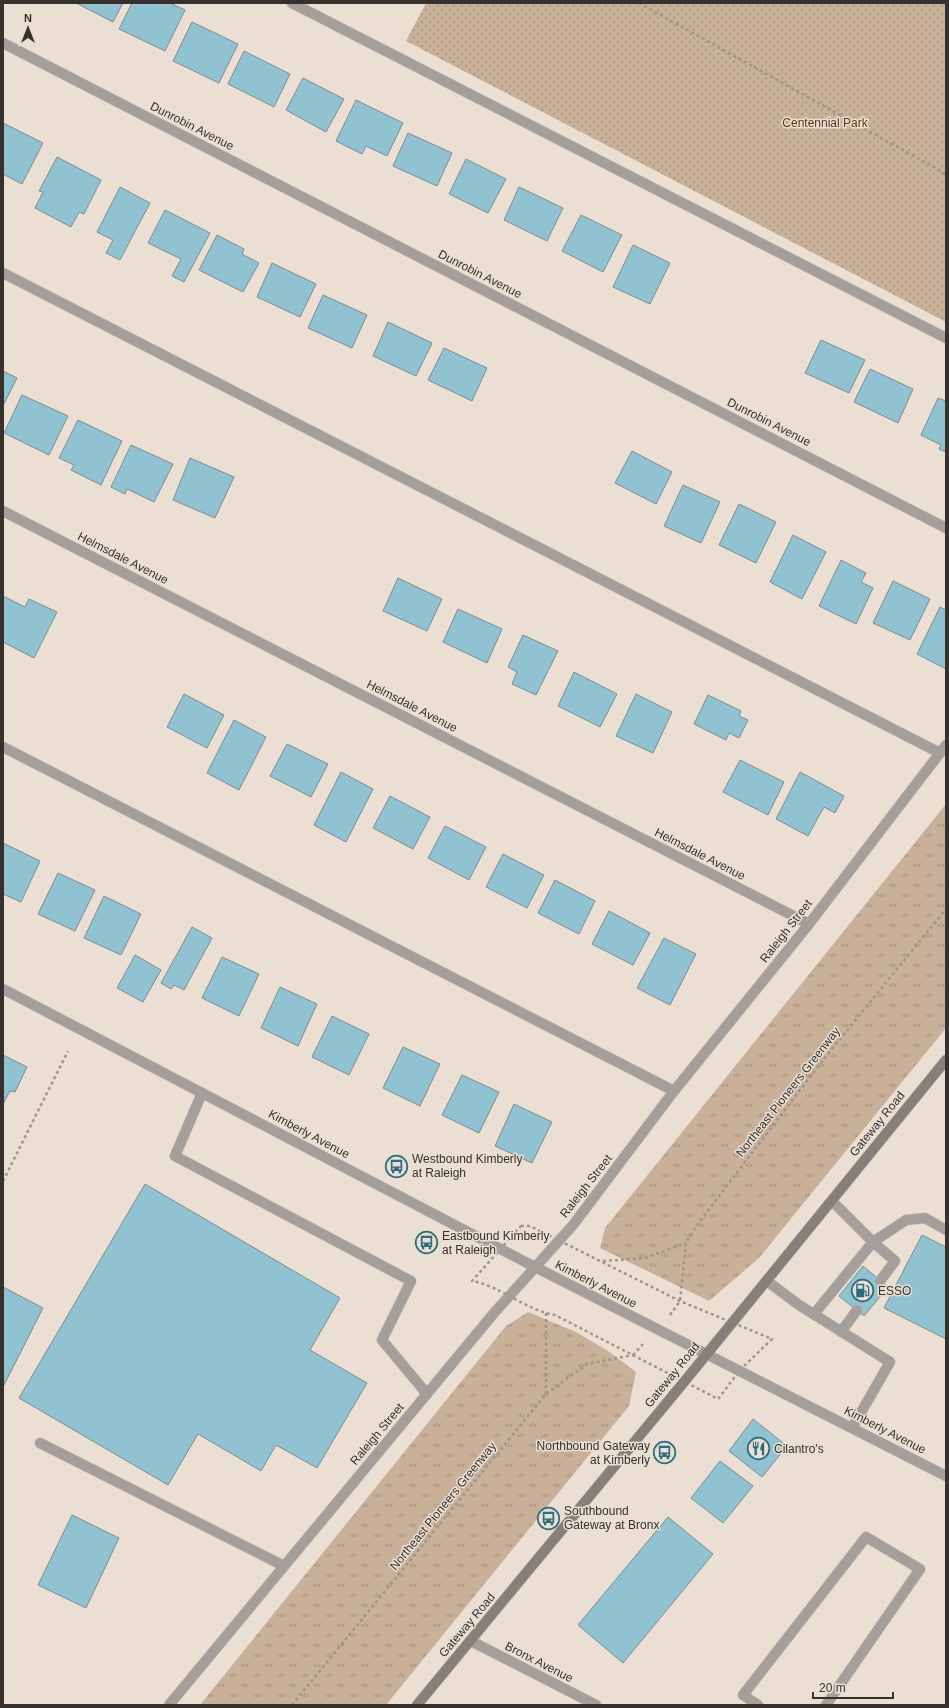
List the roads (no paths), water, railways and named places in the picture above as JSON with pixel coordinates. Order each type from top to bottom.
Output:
[{"type":"main road","name":"Gateway Road","points":[[418,1705],[767,1281],[946,1060]]},
{"type":"street","points":[[292,3],[946,338]]},
{"type":"street","name":"Dunrobin Avenue","points":[[3,43],[946,528]]},
{"type":"street","points":[[3,273],[943,749]]},
{"type":"street","name":"Helmsdale Avenue","points":[[3,511],[809,924]]},
{"type":"street","points":[[3,747],[674,1092]]},
{"type":"street","name":"Raleigh Street","points":[[169,1705],[427,1394],[573,1224],[674,1092],[809,924],[943,749]]},
{"type":"street","name":"Kimberly Avenue","points":[[3,989],[535,1267],[946,1476]]},
{"type":"street","points":[[202,1093],[175,1156],[411,1281],[382,1340],[427,1394]]},
{"type":"street","points":[[832,1201],[873,1242],[894,1260],[880,1281]]},
{"type":"street","points":[[814,1314],[873,1242],[906,1220],[925,1218],[946,1230]]},
{"type":"street","points":[[767,1281],[840,1332],[890,1362],[852,1428]]},
{"type":"street","points":[[840,1332],[857,1310]]},
{"type":"street","points":[[40,1442],[284,1566]]},
{"type":"street","points":[[758,1705],[743,1695],[866,1537],[920,1569],[826,1705]]},
{"type":"street","name":"Bronx Avenue","points":[[471,1641],[596,1705]]},
{"type":"place","name":"Westbound Kimberly at Raleigh","points":[[396,1166]]},
{"type":"place","name":"Eastbound Kimberly at Raleigh","points":[[427,1243]]},
{"type":"place","name":"ESSO","points":[[863,1291]]},
{"type":"place","name":"Cilantro's","points":[[758,1449]]},
{"type":"place","name":"Northbound Gateway at Kimberly","points":[[665,1453]]},
{"type":"place","name":"Southbound Gateway at Bronx","points":[[548,1518]]},
{"type":"park label","name":"Centennial Park","points":[[825,123]]}]
